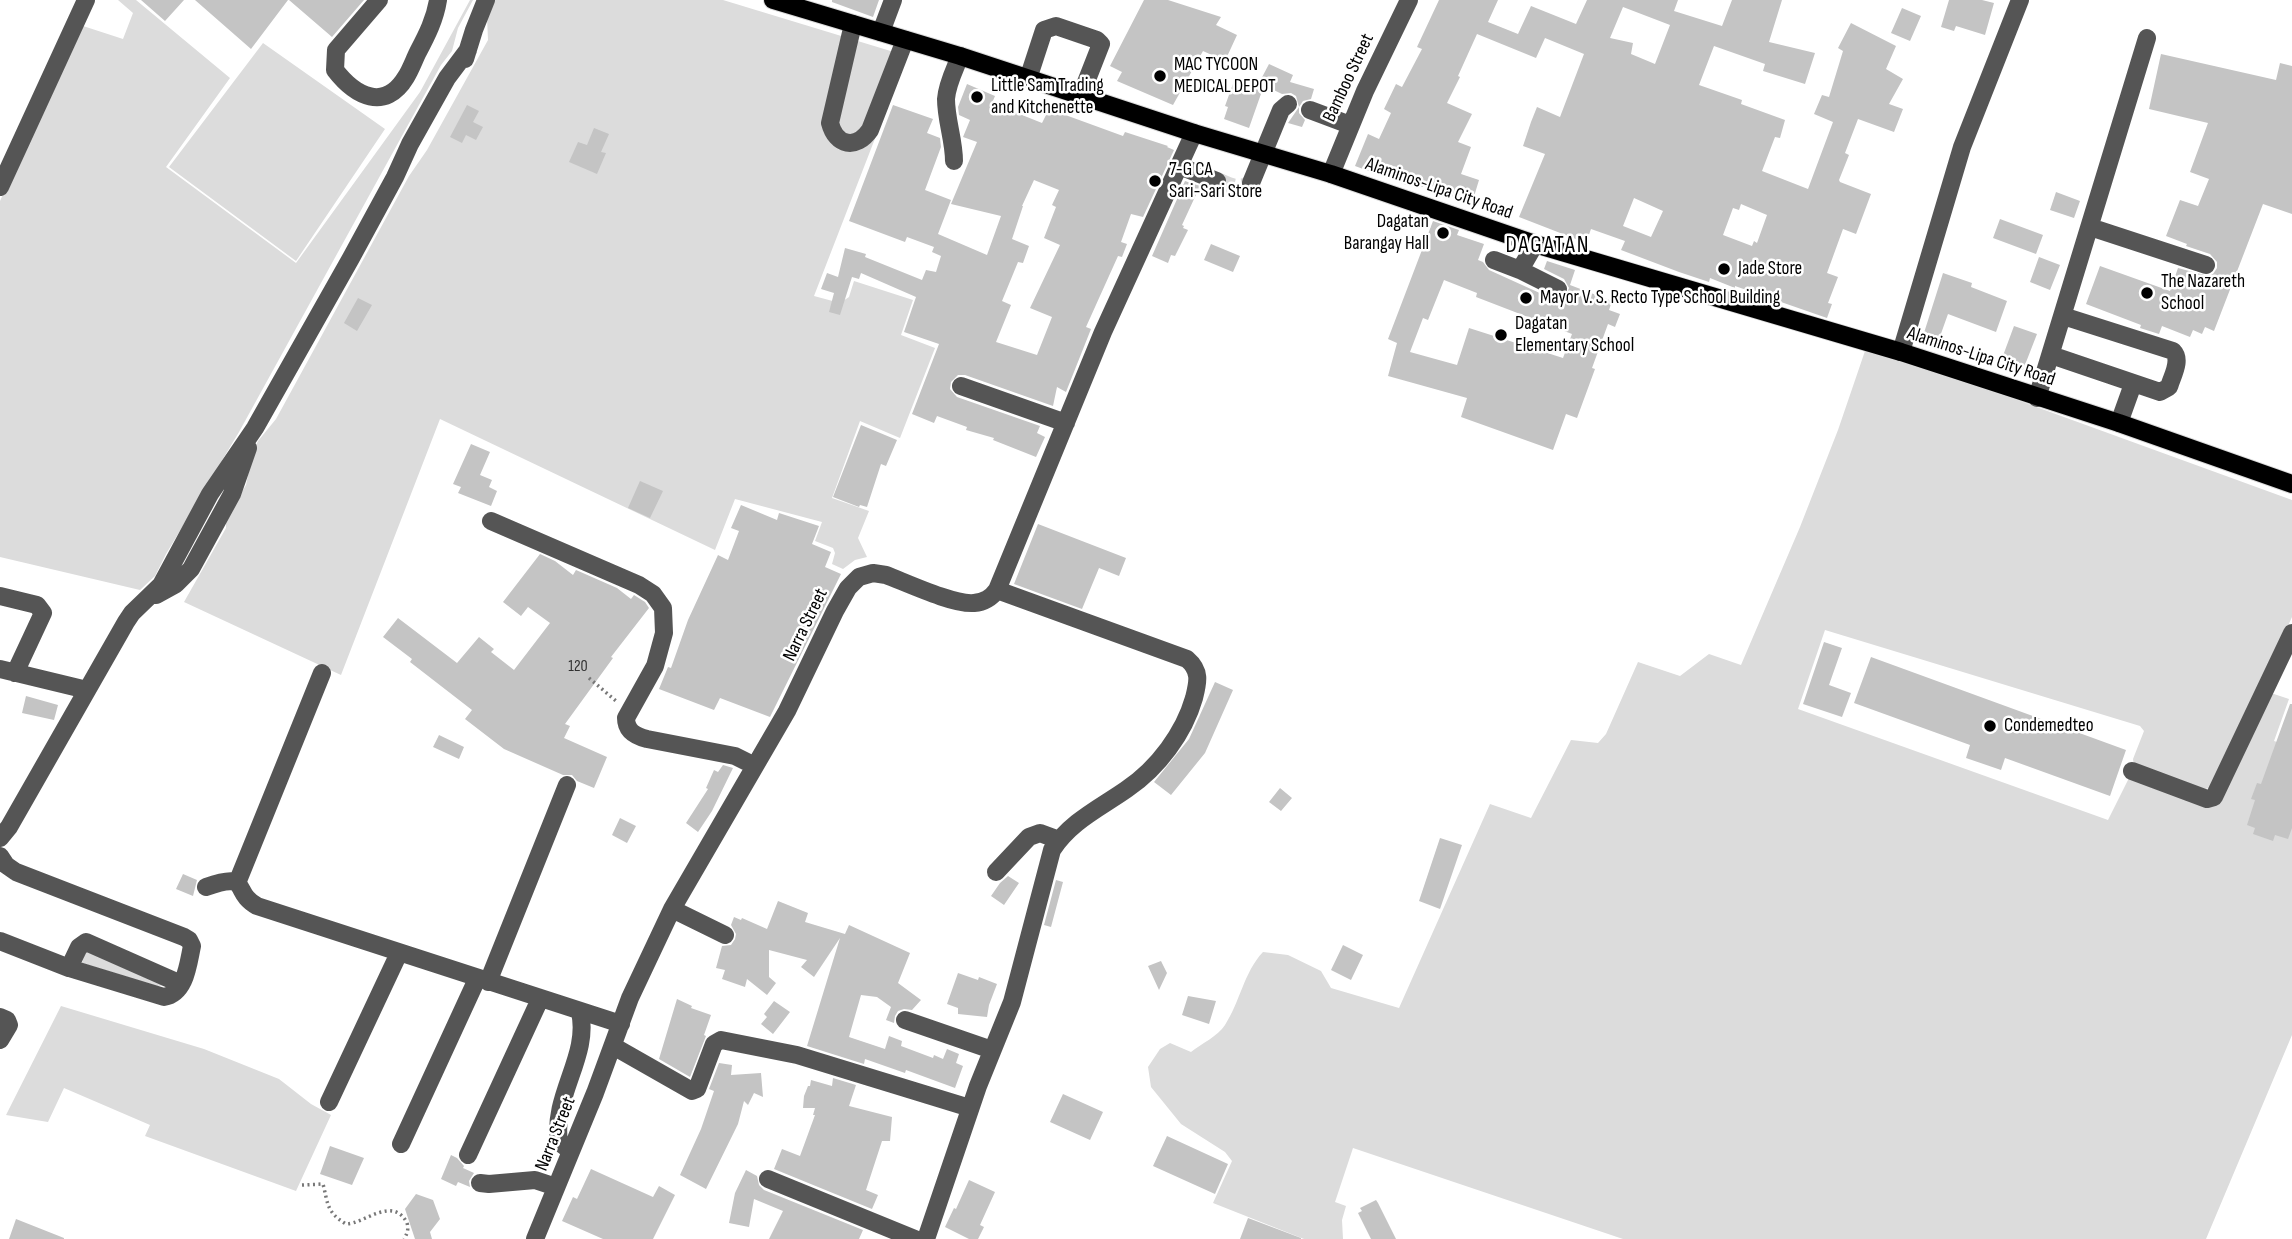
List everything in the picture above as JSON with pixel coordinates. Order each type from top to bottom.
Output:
[{"type":"main road","name":"Alaminos-Lipa City Road","points":[[773,0],[960,56],[1194,133],[1331,174],[1535,244],[1901,352],[2119,423],[2292,484]]},
{"type":"street","points":[[0,187],[86,0]]},
{"type":"street","points":[[379,0],[336,50],[335,70],[349,86],[372,97],[385,97],[405,78],[429,31],[438,0]]},
{"type":"street","points":[[0,838],[9,827],[126,622],[139,606],[150,598],[169,572],[222,475],[255,428],[396,177],[410,144],[447,78],[468,50],[486,0]]},
{"type":"street","points":[[881,33],[893,0]]},
{"type":"street","name":"Bamboo Street","points":[[1331,174],[1350,125],[1409,0]]},
{"type":"street","points":[[1901,352],[1962,147],[2020,0]]},
{"type":"street","points":[[853,24],[830,123],[832,131],[840,140],[849,144],[864,139],[870,130],[905,40]]},
{"type":"street","points":[[1028,79],[1044,30],[1049,26],[1056,26],[1097,40],[1101,44],[1081,95]]},
{"type":"street","points":[[2038,398],[2147,38]]},
{"type":"street","points":[[954,161],[946,100],[960,56]]},
{"type":"street","points":[[1251,183],[1280,110],[1288,104]]},
{"type":"street","points":[[1310,110],[1350,125]]},
{"type":"street","points":[[926,1239],[970,1108],[1012,1002],[1052,850],[1077,821],[1137,782],[1174,740],[1190,712],[1198,674],[1195,666],[1187,659],[997,590],[1103,331],[1194,133]]},
{"type":"street","points":[[1179,166],[1217,181]]},
{"type":"street","points":[[2090,227],[2206,265]]},
{"type":"street","points":[[1520,270],[1535,244]]},
{"type":"street","points":[[1494,260],[1558,289]]},
{"type":"street","points":[[2050,355],[2160,392],[2169,387],[2177,355],[2173,351],[2063,316]]},
{"type":"street","points":[[2119,423],[2133,384]]},
{"type":"street","points":[[961,386],[1066,424]]},
{"type":"street","points":[[491,522],[639,585],[653,594],[663,608],[664,634],[654,666],[629,711],[626,724],[633,734],[735,756],[755,766]]},
{"type":"street","name":"Narra Street","points":[[535,1239],[646,960],[671,909],[787,711],[848,588],[859,578],[873,573],[886,575],[962,603],[983,602],[991,598],[997,590]]},
{"type":"street","points":[[0,596],[37,605],[43,613],[7,671],[87,690]]},
{"type":"street","points":[[2132,771],[2207,799],[2214,797],[2292,633]]},
{"type":"street","points":[[237,883],[322,673]]},
{"type":"street","points":[[401,1144],[482,980],[567,785]]},
{"type":"street","points":[[996,872],[1029,837],[1040,833],[1059,840]]},
{"type":"street","points":[[0,856],[6,865],[16,872],[189,940],[192,946],[181,984],[174,994],[164,997],[69,968],[0,941]]},
{"type":"street","points":[[206,887],[228,881],[237,883],[248,900],[257,906],[621,1024]]},
{"type":"street","points":[[671,909],[725,935]]},
{"type":"street","points":[[69,968],[79,947],[86,942],[181,984]]},
{"type":"street","points":[[329,1102],[399,953]]},
{"type":"street","points":[[468,1155],[540,999]]},
{"type":"street","points":[[571,1151],[559,1142],[558,1120],[562,1096],[580,1048],[583,1028],[580,1012]]},
{"type":"street","points":[[0,1017],[7,1020],[9,1025],[0,1041]]},
{"type":"street","points":[[905,1020],[992,1050]]},
{"type":"street","points":[[613,1046],[692,1091],[697,1089],[714,1044],[721,1040],[797,1055],[970,1108]]},
{"type":"street","points":[[768,1179],[915,1239]]},
{"type":"street","points":[[480,1183],[535,1180],[556,1187]]},
{"type":"path","points":[[589,678],[629,711]]},
{"type":"path","points":[[302,1185],[323,1184],[324,1197],[330,1210],[346,1224],[350,1225],[371,1214],[384,1211],[397,1213],[408,1225],[404,1239]]},
{"type":"shaded area","points":[[118,0],[136,0],[230,78],[166,167],[296,263],[420,92],[470,0],[473,0],[458,28],[452,51],[441,65],[239,432],[155,576],[140,590],[0,557],[0,201],[80,25],[123,39],[133,13]]},
{"type":"shaded area","points":[[495,0],[723,0],[907,56],[814,296],[840,303],[849,297],[854,281],[913,300],[901,335],[935,348],[900,438],[860,421],[832,498],[869,511],[858,538],[867,557],[855,560],[843,569],[832,564],[835,553],[833,548],[815,541],[822,522],[735,499],[715,550],[440,419],[341,675],[184,602],[226,528],[226,519],[246,485],[253,451],[258,441],[276,419],[409,176],[427,150],[488,40],[487,17]]},
{"type":"shaded area","points":[[263,43],[385,129],[296,261],[169,167]]},
{"type":"shaded area","points":[[1865,351],[1954,377],[2292,500],[2292,617],[2209,788],[2134,766],[2133,759],[2144,731],[2140,726],[1825,630],[1798,709],[2108,820],[2130,776],[2209,805],[2271,693],[2289,699],[2274,741],[2292,747],[2292,1035],[2206,1239],[1623,1239],[1353,1148],[1335,1202],[1346,1206],[1342,1220],[1343,1239],[1304,1239],[1213,1203],[1232,1161],[1225,1152],[1181,1124],[1151,1087],[1148,1067],[1160,1049],[1170,1043],[1191,1052],[1218,1033],[1230,1016],[1251,969],[1263,952],[1288,955],[1321,971],[1331,988],[1399,1008],[1490,804],[1531,818],[1571,740],[1598,743],[1606,734],[1638,662],[1680,676],[1709,654],[1741,665],[1800,527]]},
{"type":"shaded area","points":[[86,950],[166,985],[157,986],[82,963]]},
{"type":"shaded area","points":[[61,1006],[204,1049],[279,1079],[311,1104],[331,1115],[296,1191],[145,1136],[150,1125],[64,1088],[48,1122],[6,1115]]},
{"type":"building","points":[[141,0],[184,0],[165,21]]},
{"type":"building","points":[[195,0],[288,0],[251,49]]},
{"type":"building","points":[[289,0],[364,0],[332,37]]},
{"type":"building","points":[[832,0],[879,0],[873,17]]},
{"type":"building","points":[[1144,0],[1168,0],[1221,17],[1216,25],[1237,35],[1225,61],[1203,51],[1173,105],[1117,81],[1122,72],[1110,66]]},
{"type":"building","points":[[1439,0],[1498,0],[1488,22],[1518,34],[1531,6],[1576,24],[1587,0],[1678,0],[1674,11],[1722,26],[1732,0],[1782,0],[1769,42],[1815,53],[1805,84],[1763,71],[1765,64],[1714,46],[1699,85],[1742,100],[1741,104],[1785,120],[1780,138],[1775,137],[1762,171],[1808,189],[1833,122],[1814,114],[1822,95],[1829,97],[1843,51],[1838,48],[1851,23],[1896,46],[1886,69],[1903,79],[1889,104],[1903,109],[1894,132],[1858,119],[1845,153],[1849,155],[1840,182],[1871,194],[1856,234],[1843,229],[1827,273],[1838,277],[1828,303],[1832,304],[1827,318],[1710,278],[1709,282],[1679,272],[1621,250],[1625,241],[1591,229],[1586,243],[1519,217],[1545,154],[1523,146],[1531,122],[1537,107],[1560,117],[1584,54],[1545,38],[1536,58],[1477,34],[1458,76],[1460,77],[1447,103],[1472,114],[1458,142],[1471,147],[1461,174],[1479,180],[1472,203],[1448,195],[1450,191],[1424,184],[1423,187],[1411,183],[1409,186],[1355,166],[1368,134],[1379,139],[1391,113],[1384,109],[1396,84],[1402,87],[1422,49],[1417,47]],"holes":[[[1623,7],[1670,25],[1655,64],[1631,54],[1633,43],[1610,38]],[[1634,198],[1663,211],[1651,237],[1623,226]],[[1741,204],[1767,215],[1757,243],[1754,241],[1752,246],[1723,235],[1733,208],[1739,210]]]},
{"type":"building","points":[[1949,0],[1982,0],[1994,3],[1985,35],[1956,26],[1954,31],[1941,27]]},
{"type":"building","points":[[1902,8],[1921,16],[1910,41],[1891,33]]},
{"type":"building","points":[[2161,54],[2276,80],[2280,63],[2292,66],[2292,214],[2263,204],[2214,331],[2205,327],[2202,334],[2193,330],[2190,337],[2162,326],[2159,334],[2140,328],[2141,325],[2086,304],[2100,266],[2170,291],[2178,268],[2208,276],[2217,268],[2217,262],[2210,254],[2166,236],[2180,200],[2198,206],[2209,179],[2190,172],[2208,123],[2149,109]]},
{"type":"building","points":[[1269,64],[1293,75],[1290,82],[1314,89],[1311,99],[1303,101],[1299,107],[1296,96],[1291,93],[1282,94],[1259,83]]},
{"type":"building","points":[[1234,81],[1262,91],[1249,128],[1224,119],[1228,107],[1225,106]]},
{"type":"building","points":[[967,84],[995,96],[992,103],[1042,123],[1049,109],[1123,136],[1125,132],[1174,150],[1143,217],[1131,214],[1121,242],[1127,244],[1122,257],[1118,256],[1086,327],[1091,329],[1066,392],[1057,387],[1053,406],[965,375],[958,375],[951,382],[950,389],[957,397],[1040,426],[1037,433],[1045,437],[1036,457],[937,416],[934,423],[912,414],[939,344],[904,332],[916,297],[861,273],[859,279],[852,277],[840,315],[829,312],[834,293],[821,289],[827,273],[838,277],[845,248],[866,254],[865,257],[922,280],[926,270],[936,272],[941,256],[932,252],[934,247],[907,237],[905,242],[849,221],[893,105],[933,119],[927,133],[940,138],[941,147],[925,190],[951,200],[938,234],[987,255],[1001,216],[951,204],[977,142],[963,137],[970,120],[959,115],[958,107]],"holes":[[[1034,180],[1059,190],[1052,205],[1056,207],[1044,238],[1060,245],[1030,308],[1052,317],[1037,355],[996,342],[1011,305],[1002,301],[1018,262],[1023,263],[1029,246],[1012,239],[1022,206]]]},
{"type":"building","points":[[467,105],[479,111],[473,122],[483,127],[476,140],[466,135],[462,143],[450,137]]},
{"type":"building","points":[[1299,107],[1299,113],[1305,120],[1302,127],[1288,123]]},
{"type":"building","points":[[594,128],[609,134],[601,152],[606,153],[597,174],[569,162],[578,142],[587,145]]},
{"type":"building","points":[[1185,181],[1200,186],[1182,225],[1188,230],[1175,256],[1171,255],[1168,263],[1152,256]]},
{"type":"building","points":[[2056,192],[2080,201],[2074,218],[2050,210]]},
{"type":"building","points":[[2000,219],[2043,235],[2036,254],[1993,238]]},
{"type":"building","points":[[1433,221],[1459,230],[1457,235],[1484,244],[1478,260],[1489,270],[1553,299],[1565,298],[1569,288],[1564,279],[1544,269],[1547,261],[1575,270],[1570,285],[1612,301],[1609,310],[1620,314],[1615,327],[1608,324],[1577,418],[1566,414],[1553,450],[1461,417],[1467,398],[1388,376],[1397,343],[1388,339]],"holes":[[[1444,280],[1477,293],[1476,297],[1572,334],[1563,358],[1469,328],[1457,365],[1410,352],[1423,318],[1428,320]]]},
{"type":"building","points":[[1211,244],[1240,256],[1233,272],[1204,260]]},
{"type":"building","points":[[2039,257],[2060,265],[2050,290],[2030,282]]},
{"type":"building","points":[[1943,273],[1972,283],[1971,287],[2007,301],[1996,332],[1948,314],[1938,342],[1923,336]]},
{"type":"building","points":[[358,298],[372,305],[357,331],[344,323]]},
{"type":"building","points":[[2014,326],[2037,334],[2023,370],[2001,361]]},
{"type":"building","points":[[861,425],[897,440],[886,466],[881,464],[867,507],[859,507],[833,497]]},
{"type":"building","points":[[471,444],[490,452],[480,475],[492,480],[489,487],[497,491],[491,506],[458,493],[461,487],[453,484]]},
{"type":"building","points":[[640,481],[663,491],[650,518],[628,508]]},
{"type":"building","points":[[741,505],[777,520],[779,513],[819,526],[812,544],[831,552],[825,567],[841,574],[770,717],[720,698],[714,710],[659,689],[668,667],[671,668],[688,620],[718,555],[728,560],[739,531],[731,528]]},
{"type":"building","points":[[1038,524],[1126,558],[1119,576],[1099,568],[1082,609],[1014,584]]},
{"type":"building","points":[[540,554],[555,561],[573,575],[576,570],[617,588],[631,599],[634,595],[649,608],[565,724],[570,726],[564,738],[607,757],[594,788],[577,781],[572,775],[563,775],[504,749],[465,719],[472,710],[410,662],[412,659],[383,637],[398,618],[457,663],[479,637],[494,649],[491,652],[514,670],[550,623],[528,607],[521,616],[503,602]]},
{"type":"building","points":[[1824,642],[1842,648],[1829,685],[1851,693],[1842,717],[1803,704]]},
{"type":"building","name":"Condemedteo","points":[[1871,657],[2126,750],[2110,796],[2005,758],[2001,770],[1966,758],[1970,745],[1854,703]]},
{"type":"building","points":[[1215,682],[1233,690],[1205,753],[1171,795],[1154,782],[1189,739]]},
{"type":"building","points":[[26,696],[58,705],[54,720],[22,713]]},
{"type":"building","points":[[2290,704],[2292,828],[2288,839],[2275,835],[2273,841],[2253,834],[2255,828],[2247,825],[2255,800],[2251,799],[2257,783],[2261,784]]},
{"type":"building","points":[[439,735],[464,747],[459,759],[433,747]]},
{"type":"building","points":[[723,765],[733,768],[712,811],[698,832],[686,823],[708,789],[706,788],[714,770],[718,772]]},
{"type":"building","points":[[1280,788],[1292,798],[1281,811],[1269,802]]},
{"type":"building","points":[[620,818],[636,826],[627,843],[612,835]]},
{"type":"building","points":[[1440,838],[1462,845],[1440,909],[1419,901]]},
{"type":"building","points":[[183,874],[197,880],[193,896],[176,889]]},
{"type":"building","points":[[1008,876],[1019,883],[1004,905],[991,896]]},
{"type":"building","points":[[1056,880],[1063,882],[1051,927],[1044,925]]},
{"type":"building","points":[[778,901],[808,913],[805,922],[845,934],[849,925],[910,953],[898,983],[921,1000],[912,1010],[898,1011],[894,1023],[886,1020],[891,1007],[877,997],[861,995],[849,1037],[885,1049],[889,1036],[902,1041],[901,1046],[933,1058],[934,1055],[943,1059],[947,1049],[959,1054],[956,1063],[963,1066],[955,1088],[906,1070],[905,1073],[865,1059],[864,1064],[807,1046],[840,938],[814,977],[801,967],[807,960],[769,950],[769,977],[776,983],[767,995],[747,979],[745,987],[722,979],[725,970],[716,968],[722,946],[731,945],[735,939],[736,934],[731,925],[734,917],[767,929]]},
{"type":"building","points":[[1343,945],[1363,955],[1351,980],[1331,970]]},
{"type":"building","points":[[1161,961],[1167,973],[1159,990],[1148,966]]},
{"type":"building","points":[[958,973],[997,984],[987,1017],[958,1014],[958,1008],[947,1004]]},
{"type":"building","points":[[1188,996],[1216,1001],[1209,1024],[1182,1015]]},
{"type":"building","points":[[677,999],[692,1006],[691,1008],[711,1015],[690,1077],[659,1059]]},
{"type":"building","points":[[774,1001],[790,1012],[773,1034],[761,1024],[767,1017],[764,1014]]},
{"type":"building","points":[[719,1063],[732,1065],[731,1075],[761,1073],[763,1097],[754,1093],[748,1105],[744,1101],[738,1124],[706,1189],[680,1175],[701,1129],[714,1091],[709,1089]]},
{"type":"building","points":[[833,1078],[856,1085],[849,1106],[892,1117],[890,1141],[882,1141],[866,1190],[878,1195],[872,1209],[774,1169],[782,1149],[800,1156],[815,1115],[815,1108],[803,1108],[804,1096],[811,1080],[832,1086]]},
{"type":"building","points":[[1063,1094],[1103,1112],[1090,1140],[1050,1122]]},
{"type":"building","points":[[1167,1136],[1228,1164],[1215,1194],[1153,1166]]},
{"type":"building","points":[[330,1146],[364,1158],[352,1185],[320,1174]]},
{"type":"building","points":[[451,1155],[457,1158],[463,1168],[474,1173],[469,1181],[470,1187],[458,1182],[456,1186],[441,1179]]},
{"type":"building","points":[[591,1169],[653,1197],[659,1186],[675,1195],[653,1239],[603,1239],[562,1221],[573,1197],[577,1199]]},
{"type":"building","points":[[746,1170],[757,1176],[759,1185],[764,1190],[863,1230],[859,1239],[769,1239],[783,1211],[754,1199],[749,1227],[729,1223],[735,1193]]},
{"type":"building","points":[[969,1180],[995,1192],[980,1225],[984,1227],[978,1239],[969,1239],[945,1227]]},
{"type":"building","points":[[416,1194],[433,1200],[440,1219],[430,1232],[432,1239],[415,1239],[405,1209]]},
{"type":"building","points":[[1376,1200],[1396,1239],[1371,1239],[1358,1213],[1362,1211],[1360,1208]]},
{"type":"building","points":[[1248,1218],[1301,1238],[1301,1239],[1240,1239]]},
{"type":"building","points":[[16,1219],[64,1238],[64,1239],[9,1239]]},
{"type":"tunnel","points":[[1217,181],[1239,188],[1251,183]]},
{"type":"place","name":"MAC TYCOON MEDICAL DEPOT","points":[[1160,76]]},
{"type":"place","name":"Little Sam Trading and Kitchenette","points":[[977,97]]},
{"type":"place","name":"7-G CA Sari-Sari Store","points":[[1155,181]]},
{"type":"place","name":"Dagatan Barangay Hall","points":[[1443,233]]},
{"type":"place","name":"Jade Store","points":[[1724,269]]},
{"type":"place","name":"The Nazareth School","points":[[2147,293]]},
{"type":"place","name":"Mayor V. S. Recto Type School Building","points":[[1526,298]]},
{"type":"place","name":"Dagatan Elementary School","points":[[1501,335]]},
{"type":"place","name":"Condemedteo","points":[[1990,726]]},
{"type":"district","name":"DAGATAN","points":[[1548,246]]}]
